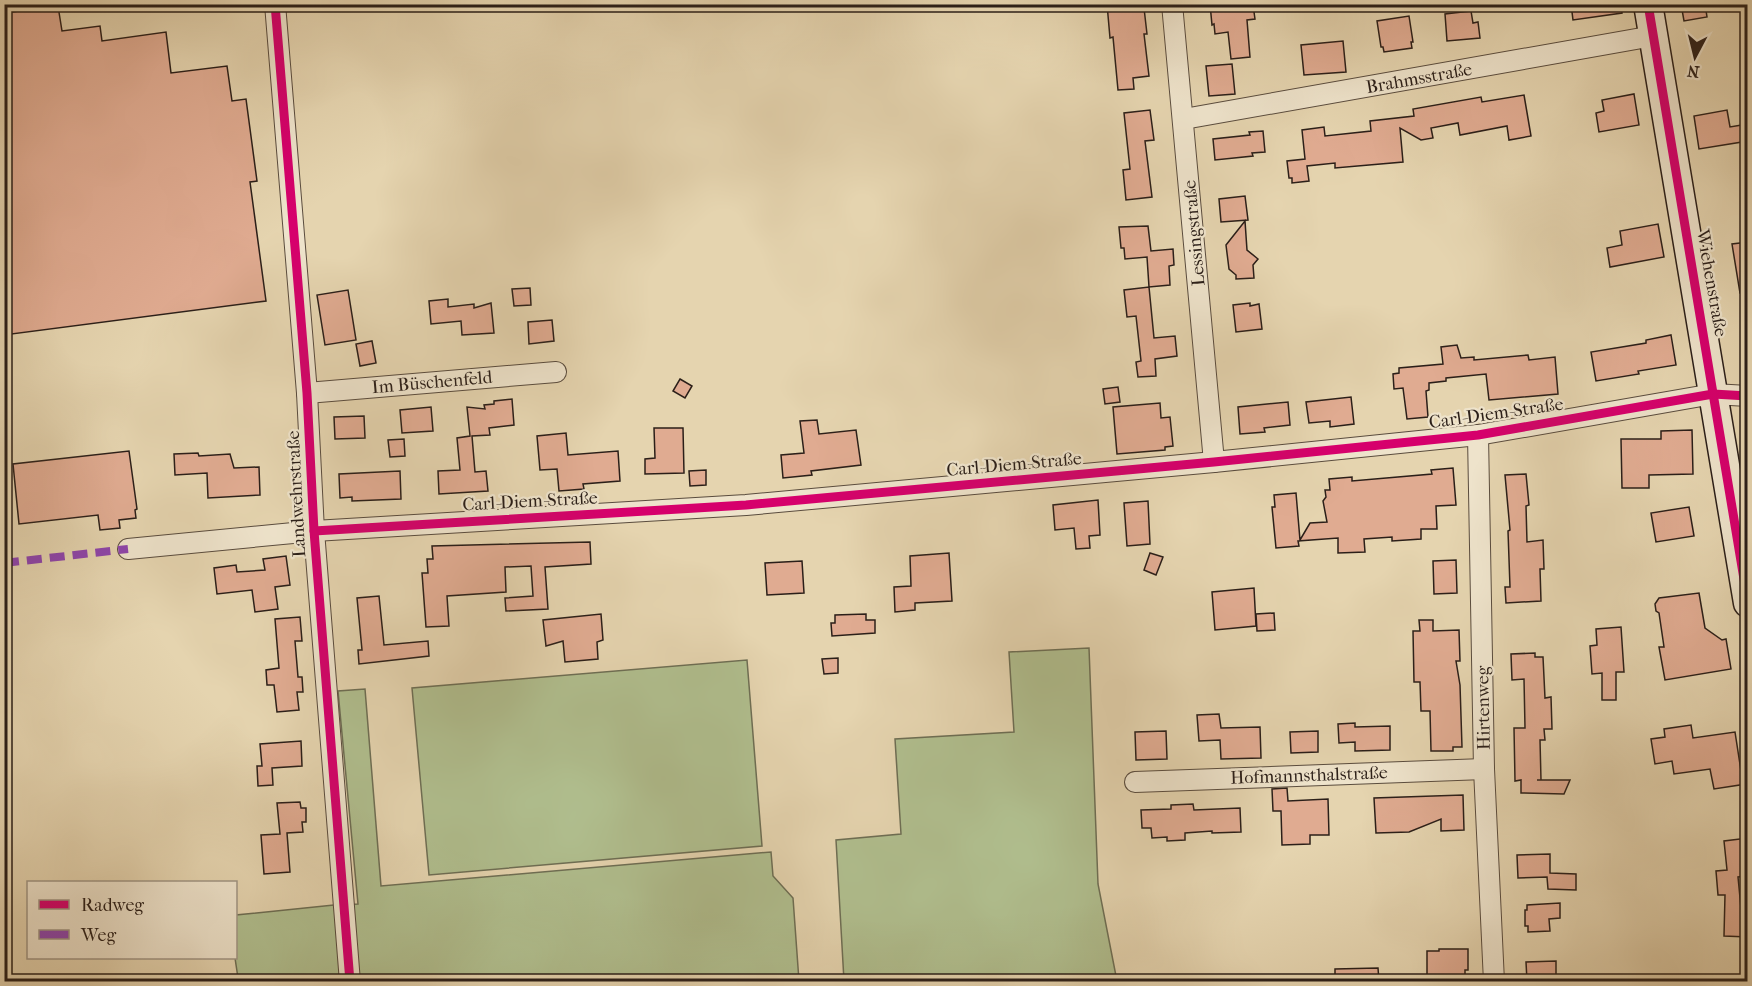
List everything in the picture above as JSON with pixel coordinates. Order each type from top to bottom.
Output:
[{"type":"street","name":"Landwehrstraße","points":[[275,4],[307,393],[314,531],[350,981]]},
{"type":"street","name":"Lessingstraße","points":[[1172,4],[1214,462]]},
{"type":"street","name":"Wiehenstraße","points":[[1648,4],[1748,603]]},
{"type":"street","name":"Brahmsstraße","points":[[1184,119],[1653,36]]},
{"type":"street","name":"Im Büschenfeld","points":[[307,393],[556,372]]},
{"type":"street","name":"Carl-Diem-Straße","points":[[128,549],[314,531],[746,505],[1214,462],[1478,435],[1713,394],[1748,396]]},
{"type":"street","name":"Hirtenweg","points":[[1478,435],[1484,769],[1494,981]]},
{"type":"street","name":"Hofmannsthalstraße","points":[[1135,782],[1484,769]]},
{"type":"green space","points":[[1089,648],[1098,884],[1117,981],[844,981],[836,840],[901,834],[895,739],[1014,732],[1009,652]]},
{"type":"green space","points":[[747,660],[762,846],[429,875],[412,688]]},
{"type":"green space","points":[[365,689],[381,886],[771,852],[773,876],[793,898],[799,981],[5,982],[4,979],[238,978],[235,959],[237,959],[237,915],[358,904],[338,691]]},
{"type":"building","points":[[1107,4],[1121,4],[1121,11],[1144,8],[1147,34],[1144,34],[1149,76],[1133,78],[1134,89],[1118,90]]},
{"type":"building","points":[[1210,4],[1241,4],[1241,7],[1253,5],[1255,19],[1247,20],[1250,57],[1231,59],[1228,32],[1215,34]]},
{"type":"building","points":[[1571,4],[1621,4],[1622,13],[1573,20]]},
{"type":"building","points":[[1681,4],[1705,4],[1707,17],[1684,21]]},
{"type":"building","points":[[58,6],[62,31],[100,26],[102,41],[166,32],[171,73],[227,66],[232,101],[246,99],[257,181],[250,182],[266,301],[4,335],[4,13]]},
{"type":"building","points":[[1471,11],[1473,23],[1478,22],[1480,38],[1447,41],[1445,14]]},
{"type":"building","points":[[1409,16],[1412,48],[1384,52],[1381,47],[1377,21]]},
{"type":"building","points":[[1343,41],[1346,72],[1304,75],[1301,45]]},
{"type":"building","points":[[1232,64],[1235,94],[1209,96],[1206,66]]},
{"type":"building","points":[[1634,94],[1639,125],[1599,132],[1596,113],[1604,111],[1602,100]]},
{"type":"building","points":[[1524,95],[1531,136],[1509,140],[1507,126],[1460,135],[1458,123],[1431,128],[1433,138],[1421,140],[1400,128],[1403,162],[1335,168],[1335,163],[1307,166],[1309,181],[1292,183],[1292,178],[1289,178],[1287,161],[1305,159],[1302,130],[1324,127],[1325,136],[1371,131],[1370,121],[1414,116],[1413,109],[1481,97],[1482,102]]},
{"type":"building","points":[[1150,110],[1154,140],[1145,141],[1152,197],[1126,200],[1123,170],[1130,169],[1124,113]]},
{"type":"building","points":[[1727,110],[1730,127],[1748,124],[1748,141],[1699,149],[1694,116]]},
{"type":"building","points":[[1263,131],[1265,152],[1252,153],[1253,156],[1215,160],[1213,139],[1250,135],[1249,132]]},
{"type":"building","points":[[1245,196],[1248,220],[1221,222],[1219,199]]},
{"type":"building","points":[[1245,221],[1247,250],[1258,259],[1253,265],[1254,278],[1236,279],[1236,275],[1229,269],[1226,245]]},
{"type":"building","points":[[1658,224],[1664,257],[1610,267],[1607,248],[1622,245],[1620,231]]},
{"type":"building","points":[[1148,226],[1151,251],[1173,249],[1174,265],[1169,266],[1170,285],[1149,287],[1147,257],[1125,259],[1124,248],[1121,248],[1119,227]]},
{"type":"building","points":[[1748,242],[1748,293],[1740,293],[1732,244]]},
{"type":"building","points":[[1149,287],[1154,338],[1175,336],[1177,356],[1155,359],[1156,376],[1138,377],[1136,362],[1141,361],[1136,316],[1127,317],[1124,290]]},
{"type":"building","points":[[530,288],[531,305],[514,306],[512,289]]},
{"type":"building","points":[[348,290],[356,340],[325,345],[317,295]]},
{"type":"building","points":[[448,299],[448,307],[474,304],[474,308],[491,303],[494,333],[462,335],[461,321],[431,324],[429,301]]},
{"type":"building","points":[[1250,303],[1250,306],[1259,304],[1262,329],[1236,332],[1233,305]]},
{"type":"building","points":[[552,320],[554,341],[529,344],[528,322]]},
{"type":"building","points":[[1671,335],[1676,365],[1596,381],[1591,352],[1646,343],[1646,340]]},
{"type":"building","points":[[372,341],[376,363],[360,366],[356,344]]},
{"type":"building","points":[[1457,345],[1461,358],[1474,357],[1474,360],[1528,355],[1529,360],[1555,357],[1558,394],[1489,400],[1486,374],[1446,378],[1446,381],[1429,383],[1429,390],[1426,391],[1428,417],[1407,419],[1403,388],[1394,389],[1393,374],[1399,373],[1399,368],[1443,364],[1441,347]]},
{"type":"building","points":[[680,379],[692,386],[685,398],[673,391]]},
{"type":"building","points":[[1118,387],[1120,402],[1105,404],[1103,389]]},
{"type":"building","points":[[1351,397],[1354,424],[1330,427],[1330,421],[1309,423],[1306,402]]},
{"type":"building","points":[[512,399],[514,425],[489,428],[490,435],[472,436],[475,472],[486,471],[488,491],[439,494],[438,471],[460,470],[457,438],[470,436],[467,407],[485,409],[484,405],[494,404],[494,401]]},
{"type":"building","points":[[1288,402],[1290,425],[1264,428],[1265,432],[1240,434],[1238,407]]},
{"type":"building","points":[[1160,403],[1161,418],[1170,417],[1173,446],[1165,447],[1165,450],[1117,454],[1113,407]]},
{"type":"building","points":[[431,407],[433,431],[402,433],[400,410]]},
{"type":"building","points":[[364,416],[365,438],[335,439],[334,417]]},
{"type":"building","points":[[817,420],[819,434],[856,430],[861,465],[811,471],[812,475],[783,478],[781,455],[804,453],[800,421]]},
{"type":"building","points":[[654,428],[683,428],[684,473],[645,474],[645,459],[655,458]]},
{"type":"building","points":[[1692,430],[1693,474],[1649,475],[1649,488],[1622,488],[1621,439],[1661,439],[1661,431]]},
{"type":"building","points":[[566,433],[568,455],[618,451],[620,481],[583,484],[584,489],[559,491],[557,469],[540,470],[537,436]]},
{"type":"building","points":[[404,439],[405,456],[390,457],[388,440]]},
{"type":"building","points":[[129,451],[137,509],[135,510],[136,518],[119,520],[120,528],[100,530],[98,515],[19,524],[13,464]]},
{"type":"building","points":[[198,453],[199,456],[230,454],[234,468],[259,467],[260,495],[208,498],[207,473],[175,475],[174,454]]},
{"type":"building","points":[[1453,468],[1456,505],[1436,506],[1437,529],[1421,529],[1421,539],[1392,541],[1392,537],[1364,539],[1365,552],[1338,553],[1338,538],[1298,541],[1299,546],[1276,548],[1272,507],[1275,507],[1274,495],[1296,493],[1300,540],[1310,523],[1327,522],[1323,501],[1326,497],[1325,490],[1330,490],[1329,479],[1352,477],[1352,481],[1432,474],[1431,470]]},
{"type":"building","points":[[706,470],[706,485],[690,486],[689,471]]},
{"type":"building","points":[[400,471],[401,499],[352,501],[352,497],[340,498],[339,474]]},
{"type":"building","points":[[1526,474],[1529,505],[1526,506],[1527,542],[1543,540],[1544,569],[1540,569],[1541,601],[1506,603],[1505,587],[1510,587],[1508,531],[1510,530],[1505,475]]},
{"type":"building","points":[[1098,500],[1100,535],[1089,536],[1090,548],[1076,549],[1074,528],[1055,530],[1053,505]]},
{"type":"building","points":[[1148,501],[1150,544],[1127,546],[1124,503]]},
{"type":"building","points":[[1689,507],[1694,536],[1656,542],[1651,513]]},
{"type":"building","points":[[590,542],[591,564],[545,567],[548,609],[506,611],[505,598],[533,596],[531,566],[505,567],[506,592],[447,596],[449,626],[426,627],[422,573],[428,573],[427,559],[433,559],[432,546]]},
{"type":"building","points":[[949,553],[952,601],[915,603],[915,610],[895,612],[894,587],[911,586],[910,556]]},
{"type":"building","points":[[1150,553],[1163,557],[1156,575],[1144,570]]},
{"type":"building","points":[[286,556],[290,585],[275,587],[278,609],[255,612],[252,590],[217,594],[214,568],[236,565],[237,572],[265,570],[263,559]]},
{"type":"building","points":[[1456,560],[1457,593],[1434,594],[1433,561]]},
{"type":"building","points":[[802,561],[804,593],[767,595],[765,563]]},
{"type":"building","points":[[1254,588],[1256,626],[1215,630],[1212,592]]},
{"type":"building","points":[[1699,593],[1705,628],[1722,640],[1726,639],[1731,669],[1665,680],[1659,647],[1664,647],[1659,613],[1656,611],[1655,604],[1659,598]]},
{"type":"building","points":[[379,596],[384,645],[428,641],[429,656],[359,664],[358,650],[362,650],[357,598]]},
{"type":"building","points":[[1274,613],[1275,630],[1257,631],[1256,614]]},
{"type":"building","points":[[601,614],[603,640],[597,642],[598,659],[565,662],[563,641],[546,646],[543,620]]},
{"type":"building","points":[[866,614],[866,620],[875,620],[875,633],[832,636],[831,623],[835,623],[835,615]]},
{"type":"building","points":[[300,617],[302,641],[295,641],[298,677],[302,677],[303,692],[297,692],[299,710],[277,712],[274,685],[267,685],[266,670],[279,668],[275,619]]},
{"type":"building","points":[[1419,620],[1433,620],[1433,631],[1459,630],[1460,661],[1456,661],[1460,685],[1462,747],[1453,747],[1453,751],[1431,751],[1430,711],[1421,711],[1420,682],[1414,682],[1413,631],[1420,631]]},
{"type":"building","points":[[1621,627],[1624,672],[1616,672],[1616,700],[1602,700],[1602,673],[1592,674],[1590,646],[1597,645],[1596,629]]},
{"type":"building","points":[[1535,653],[1535,657],[1543,657],[1545,698],[1551,697],[1552,729],[1544,729],[1545,740],[1540,740],[1541,780],[1570,780],[1564,794],[1521,793],[1521,780],[1515,781],[1514,728],[1525,728],[1524,679],[1512,680],[1511,654]]},
{"type":"building","points":[[838,658],[838,673],[824,674],[822,659]]},
{"type":"building","points":[[1219,714],[1221,728],[1260,727],[1261,758],[1221,759],[1220,740],[1199,741],[1197,715]]},
{"type":"building","points":[[1355,723],[1355,727],[1390,726],[1390,750],[1355,751],[1355,742],[1339,743],[1338,724]]},
{"type":"building","points":[[1691,725],[1693,738],[1735,732],[1741,771],[1744,770],[1746,784],[1714,789],[1710,769],[1674,774],[1672,761],[1655,764],[1651,739],[1665,737],[1664,729]]},
{"type":"building","points":[[1166,731],[1167,759],[1136,760],[1135,732]]},
{"type":"building","points":[[1318,731],[1318,752],[1291,753],[1290,732]]},
{"type":"building","points":[[301,741],[302,766],[272,768],[273,785],[258,786],[257,766],[262,766],[260,744]]},
{"type":"building","points":[[1287,788],[1288,801],[1328,799],[1329,835],[1310,835],[1310,844],[1282,845],[1281,811],[1273,811],[1272,789]]},
{"type":"building","points":[[1463,795],[1464,830],[1441,831],[1441,819],[1409,832],[1376,833],[1374,798]]},
{"type":"building","points":[[300,802],[301,808],[306,808],[306,822],[302,822],[303,832],[287,833],[290,872],[264,874],[261,835],[280,834],[277,803]]},
{"type":"building","points":[[1193,804],[1194,810],[1240,808],[1241,832],[1185,833],[1185,840],[1167,841],[1167,837],[1152,838],[1151,828],[1142,828],[1141,810],[1171,809],[1171,805]]},
{"type":"building","points":[[1748,838],[1748,876],[1738,877],[1741,908],[1748,908],[1748,937],[1724,936],[1725,895],[1718,895],[1716,871],[1727,870],[1724,841]]},
{"type":"building","points":[[1550,854],[1550,873],[1576,874],[1576,890],[1548,889],[1547,877],[1518,878],[1517,855]]},
{"type":"building","points":[[1560,903],[1560,918],[1549,919],[1550,931],[1528,932],[1528,926],[1525,926],[1527,905]]},
{"type":"building","points":[[1439,949],[1468,949],[1468,970],[1465,970],[1465,981],[1427,981],[1427,951],[1439,951]]},
{"type":"building","points":[[1556,961],[1556,981],[1527,981],[1526,962]]},
{"type":"building","points":[[1378,968],[1379,981],[1335,981],[1335,969]]},
{"type":"marked path","points":[[4,563],[128,549]]},
{"type":"cycle path","points":[[275,4],[307,393],[314,531],[350,982]]},
{"type":"cycle path","points":[[1648,4],[1748,603]]},
{"type":"cycle path","points":[[314,531],[746,505],[1214,462],[1478,435],[1713,394],[1748,396]]}]
